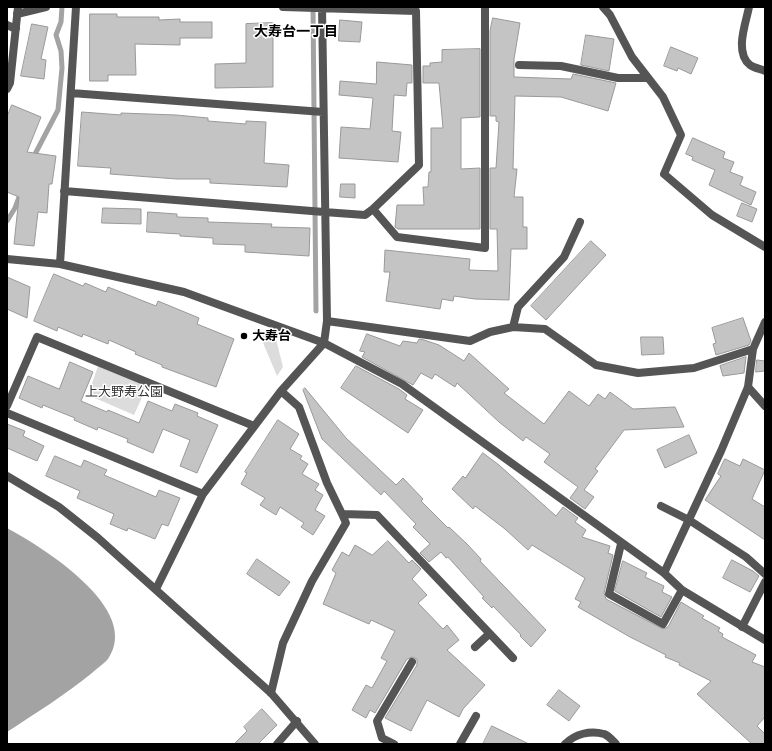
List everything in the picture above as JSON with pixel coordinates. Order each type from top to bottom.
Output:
[{"type":"street","points":[[7,89],[10,82],[18,11],[46,7]]},
{"type":"street","points":[[60,264],[76,7]]},
{"type":"street","points":[[64,191],[365,215],[373,209],[419,165],[416,11],[283,7]]},
{"type":"street","points":[[373,209],[397,236],[485,248],[485,7]]},
{"type":"street","points":[[603,7],[610,15],[632,57],[663,97],[680,135],[664,174],[712,215],[765,247]]},
{"type":"street","points":[[749,7],[741,46],[744,57],[750,65],[765,71]]},
{"type":"street","points":[[156,589],[203,494],[281,391],[324,343],[327,321],[324,212],[322,8]]},
{"type":"street","points":[[7,25],[16,29]]},
{"type":"street","points":[[519,65],[561,66],[618,78],[648,78]]},
{"type":"street","points":[[70,93],[323,112]]},
{"type":"street","points":[[513,327],[518,307],[564,257],[580,222]]},
{"type":"street","points":[[7,260],[60,264],[184,292],[324,343],[402,384],[664,573],[682,590],[742,628],[765,640]]},
{"type":"street","points":[[327,321],[470,342],[490,332],[513,327],[545,329],[596,365],[638,373],[694,368],[753,350]]},
{"type":"street","points":[[664,573],[721,451],[748,387],[753,350],[765,322]]},
{"type":"street","points":[[7,406],[37,336],[254,426]]},
{"type":"street","points":[[748,387],[765,406]]},
{"type":"street","points":[[271,693],[283,643],[312,581],[346,523],[327,483],[299,407],[281,391]]},
{"type":"street","points":[[7,413],[203,494]]},
{"type":"street","points":[[7,476],[59,507],[98,538],[271,693],[297,721],[315,744]]},
{"type":"street","points":[[661,506],[689,520],[746,556],[765,574]]},
{"type":"street","points":[[342,514],[377,515],[513,658]]},
{"type":"street","points":[[622,544],[609,594],[663,624],[682,590]]},
{"type":"street","points":[[742,628],[765,582]]},
{"type":"street","points":[[475,647],[489,634]]},
{"type":"street","points":[[394,744],[382,738],[376,721],[412,662]]},
{"type":"street","points":[[460,744],[476,716]]},
{"type":"street","points":[[277,744],[297,721]]},
{"type":"street","points":[[565,744],[572,737],[587,733],[605,734],[616,744]]},
{"type":"green space","points":[[258,331],[276,339],[283,367],[277,376]]},
{"type":"green space","name":"上大野寿公園","points":[[98,366],[149,382],[134,415],[88,395]]},
{"type":"shaded area","points":[[7,528],[42,549],[84,582],[101,601],[112,620],[115,640],[105,663],[61,696],[7,732]]},
{"type":"building","points":[[90,14],[117,14],[117,17],[159,17],[159,20],[180,19],[180,22],[212,22],[212,38],[180,38],[180,45],[135,44],[136,75],[108,75],[108,81],[90,81]]},
{"type":"building","points":[[493,18],[520,23],[514,59],[514,77],[571,79],[573,74],[616,83],[608,111],[561,97],[515,96],[513,169],[517,169],[514,197],[523,197],[523,227],[527,227],[527,249],[511,249],[509,300],[475,299],[454,296],[453,301],[442,299],[440,309],[386,301],[390,272],[384,272],[385,250],[470,259],[469,270],[498,271],[497,229],[490,229],[490,168],[496,168],[499,122],[496,121],[496,116],[490,116],[490,31]]},
{"type":"building","points":[[340,20],[362,22],[360,42],[339,41]]},
{"type":"building","points":[[273,23],[273,87],[215,88],[215,64],[246,63],[246,24]]},
{"type":"building","points":[[32,24],[48,27],[41,59],[46,60],[44,79],[21,76]]},
{"type":"building","points":[[586,35],[614,39],[609,71],[581,65]]},
{"type":"building","points":[[671,47],[698,58],[691,74],[678,68],[677,71],[664,66]]},
{"type":"building","points":[[480,49],[480,117],[461,118],[461,169],[480,168],[480,229],[398,229],[395,227],[397,205],[424,205],[423,187],[428,187],[429,172],[431,172],[431,128],[443,128],[439,83],[423,83],[423,66],[430,66],[430,63],[442,62],[442,50]]},
{"type":"building","points":[[377,62],[412,65],[412,83],[407,83],[406,96],[394,95],[392,131],[401,132],[398,162],[339,158],[341,127],[370,129],[373,98],[339,95],[340,81],[376,84]]},
{"type":"building","points":[[12,105],[41,117],[27,152],[56,156],[52,184],[49,184],[47,213],[38,212],[34,246],[14,244],[19,197],[7,192],[7,117]]},
{"type":"building","points":[[82,112],[121,115],[121,113],[176,115],[208,118],[208,121],[246,124],[246,121],[266,122],[264,163],[289,165],[287,187],[210,183],[210,179],[177,179],[110,174],[111,168],[78,166]]},
{"type":"building","points":[[693,138],[725,152],[723,158],[734,162],[730,172],[743,177],[740,185],[756,192],[751,205],[709,185],[715,170],[692,160],[693,157],[686,154]]},
{"type":"building","points":[[341,184],[355,184],[355,198],[340,197]]},
{"type":"building","points":[[742,203],[757,209],[752,222],[737,216]]},
{"type":"building","points":[[103,208],[141,209],[141,224],[102,223]]},
{"type":"building","points":[[148,212],[177,214],[177,217],[208,218],[208,222],[272,224],[271,227],[310,228],[309,256],[245,252],[245,245],[213,244],[213,238],[147,232]]},
{"type":"building","points":[[591,241],[606,255],[546,320],[531,306]]},
{"type":"building","points":[[54,274],[83,286],[85,283],[106,292],[108,287],[156,306],[158,301],[199,318],[197,324],[234,339],[216,387],[162,367],[162,365],[135,354],[136,352],[109,340],[108,344],[83,334],[82,337],[58,327],[57,331],[34,321]]},
{"type":"building","points":[[7,277],[30,287],[27,318],[7,309]]},
{"type":"building","points":[[743,318],[751,341],[749,345],[716,355],[713,344],[716,343],[712,328]]},
{"type":"building","points":[[367,334],[400,346],[403,341],[417,343],[419,339],[424,340],[439,345],[464,361],[469,353],[509,389],[504,393],[544,424],[569,391],[589,406],[598,394],[605,399],[610,392],[633,409],[675,407],[684,427],[624,430],[595,469],[598,471],[584,490],[594,497],[585,509],[570,498],[578,487],[544,462],[550,454],[526,437],[523,441],[499,422],[457,383],[455,387],[435,374],[432,379],[421,373],[413,385],[362,357],[365,352],[360,351]]},
{"type":"building","points":[[641,337],[663,337],[664,354],[642,355]]},
{"type":"building","points":[[746,357],[744,373],[723,376],[720,366]]},
{"type":"building","points":[[757,360],[765,361],[765,371],[756,372]]},
{"type":"building","points":[[70,362],[93,372],[81,401],[139,423],[148,401],[172,411],[175,404],[198,413],[197,416],[218,425],[197,473],[180,466],[190,440],[163,429],[153,453],[127,442],[128,439],[98,427],[97,430],[74,420],[75,418],[43,405],[42,408],[19,398],[28,376],[59,389]]},
{"type":"building","points":[[356,366],[399,389],[407,395],[405,399],[423,410],[408,433],[341,388]]},
{"type":"building","points":[[305,388],[346,438],[396,485],[403,478],[423,499],[421,501],[448,528],[449,527],[467,544],[481,559],[480,561],[546,630],[531,647],[493,606],[492,608],[482,598],[484,597],[448,557],[446,558],[441,552],[429,562],[420,553],[430,544],[413,527],[416,524],[384,491],[381,495],[322,439],[303,390]]},
{"type":"building","points":[[278,420],[299,434],[290,449],[302,456],[300,459],[308,464],[302,474],[319,484],[315,490],[323,495],[315,510],[325,516],[313,535],[301,527],[304,523],[280,507],[276,515],[260,505],[265,498],[241,484],[247,473],[245,472]]},
{"type":"building","points":[[7,424],[25,431],[23,436],[44,446],[37,461],[7,448]]},
{"type":"building","points":[[689,435],[697,453],[665,468],[657,450]]},
{"type":"building","points":[[483,453],[499,465],[556,516],[563,507],[578,518],[575,522],[586,530],[582,537],[610,546],[608,553],[613,555],[604,593],[606,599],[663,629],[668,627],[681,602],[704,616],[702,618],[720,628],[718,631],[723,634],[722,637],[756,655],[752,662],[765,667],[765,717],[757,726],[765,734],[765,744],[752,744],[697,694],[711,681],[679,665],[680,663],[665,657],[666,655],[630,637],[578,607],[581,602],[575,599],[585,578],[532,545],[528,550],[505,529],[475,506],[473,509],[452,489],[463,476],[465,478]]},
{"type":"building","points":[[55,456],[81,467],[84,460],[107,470],[104,475],[156,497],[159,490],[180,498],[168,526],[162,524],[155,539],[128,528],[127,531],[110,524],[114,514],[77,498],[80,491],[46,476]]},
{"type":"building","points":[[725,459],[740,466],[743,459],[765,470],[752,499],[765,507],[765,540],[705,500],[721,476],[718,474]]},
{"type":"building","points":[[388,541],[409,563],[412,560],[421,569],[412,579],[427,595],[418,603],[443,629],[447,625],[459,640],[447,650],[485,685],[463,709],[459,717],[427,700],[411,731],[385,718],[417,665],[417,659],[412,657],[407,659],[375,713],[370,710],[366,718],[352,710],[366,685],[372,688],[387,661],[381,658],[395,631],[371,620],[369,624],[323,604],[336,573],[332,570],[342,552],[349,556],[355,545],[372,555]]},
{"type":"building","points":[[257,559],[290,582],[279,596],[247,574]]},
{"type":"building","points":[[732,560],[753,571],[759,576],[750,592],[723,578]]},
{"type":"building","points":[[623,561],[647,573],[645,577],[664,586],[662,592],[672,597],[661,617],[615,591]]},
{"type":"building","points":[[559,690],[580,706],[569,721],[547,705]]},
{"type":"building","points":[[262,709],[277,725],[258,744],[234,744],[247,731],[244,727]]},
{"type":"building","points":[[492,726],[529,744],[483,744]]},
{"type":"waterway","points":[[33,158],[58,110],[62,68],[61,51],[56,35],[61,22],[62,7]]},
{"type":"waterway","points":[[313,7],[316,311]]},
{"type":"waterway","points":[[7,221],[15,208],[21,192]]},
{"type":"place","name":"大寿台","points":[[244,336]]},
{"type":"district","name":"大寿台一丁目","points":[[296,32]]}]
